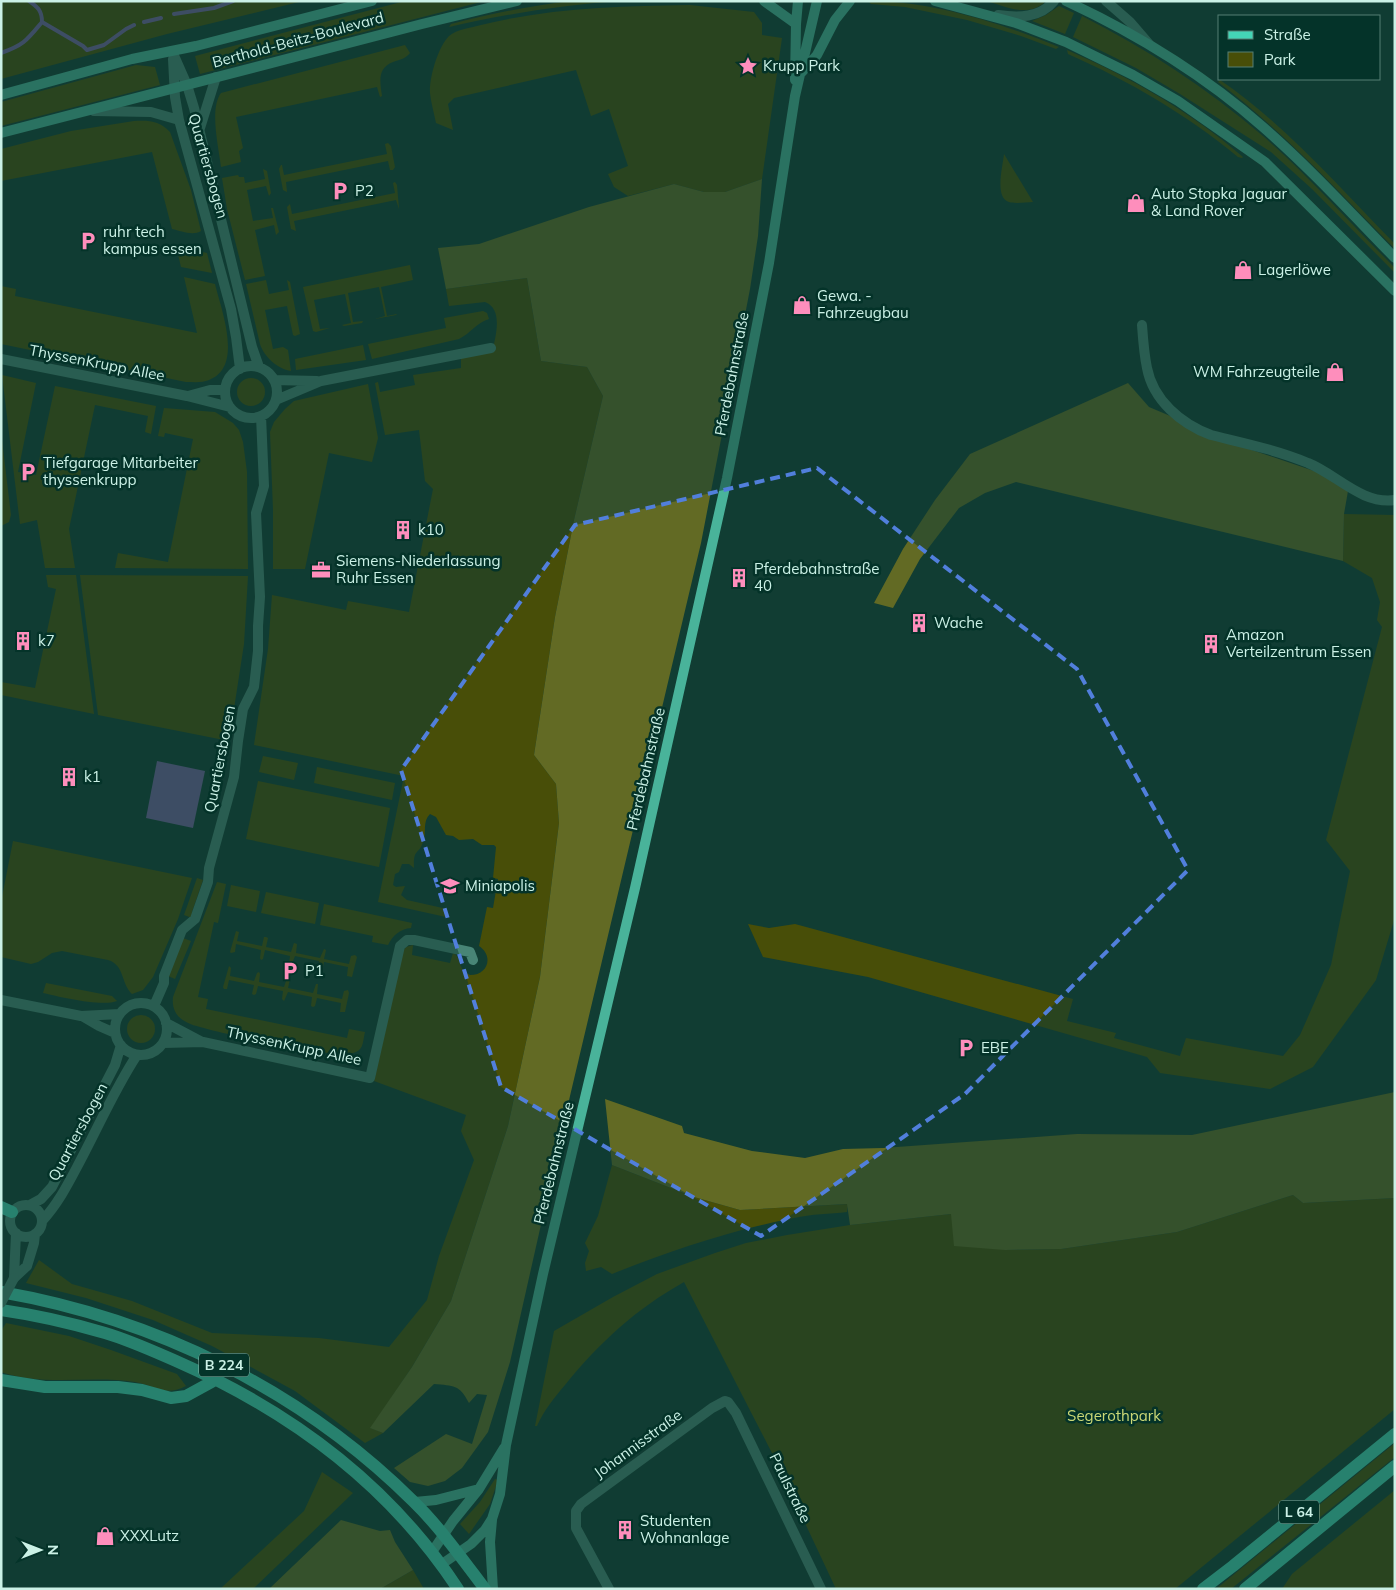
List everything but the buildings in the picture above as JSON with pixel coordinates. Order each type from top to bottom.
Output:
[{"type":"main road","name":"B 224","points":[[1,1292],[44,1300],[111,1318],[159,1336],[226,1366],[286,1400],[328,1427],[373,1463],[415,1502],[458,1553],[484,1589]]},
{"type":"main road","name":"B 224","points":[[1,1310],[41,1316],[106,1333],[217,1379],[287,1420],[320,1442],[384,1497],[420,1536],[442,1564],[458,1589]]},
{"type":"main road","points":[[1,1380],[45,1387],[118,1387],[142,1390],[170,1398],[186,1396],[217,1379]]},
{"type":"main road","name":"L 64","points":[[1203,1589],[1395,1434]]},
{"type":"main road","name":"L 64","points":[[1245,1589],[1395,1466]]},
{"type":"street","name":"Berthold-Beitz-Boulevard","points":[[1,95],[132,59],[172,51],[372,1]]},
{"type":"street","name":"Berthold-Beitz-Boulevard","points":[[1,133],[517,1]]},
{"type":"street","points":[[764,1],[796,24]]},
{"type":"street","name":"Pferdebahnstraße","points":[[795,96],[798,1]]},
{"type":"street","name":"Pferdebahnstraße","points":[[442,1564],[485,1530],[492,1519],[500,1494],[506,1445],[543,1274],[611,990],[727,478],[769,263],[795,96],[817,1]]},
{"type":"street","name":"Pferdebahnstraße","points":[[801,73],[817,55],[834,20],[850,1]]},
{"type":"street","points":[[935,1],[980,12],[1032,29],[1092,54],[1148,83],[1193,110],[1265,162],[1395,291]]},
{"type":"street","points":[[980,12],[1022,17],[1044,10],[1054,1]]},
{"type":"street","points":[[1066,1],[1152,46],[1216,88],[1264,127],[1293,154],[1395,258]]},
{"type":"street","points":[[1106,1],[1130,22],[1152,46]]},
{"type":"street","name":"Quartiersbogen","points":[[172,51],[187,85],[200,129],[252,347],[259,367]]},
{"type":"street","name":"Quartiersbogen","points":[[172,51],[174,88],[179,120],[224,279],[236,337],[240,369]]},
{"type":"street","name":"Quartiersbogen","points":[[200,129],[216,77]]},
{"type":"street","name":"Berthold-Beitz-Boulevard","points":[[88,110],[146,112],[179,120]]},
{"type":"street","points":[[1142,326],[1147,368],[1151,382],[1163,401],[1183,420],[1200,431],[1211,435],[1307,462],[1371,498],[1383,501],[1395,500]]},
{"type":"street","points":[[276,400],[321,381],[491,348]]},
{"type":"street","name":"ThyssenKrupp Allee","points":[[1,359],[187,396],[230,407]]},
{"type":"street","points":[[249,366],[259,367],[267,371],[274,380],[277,390],[276,400],[269,411],[261,416],[246,417],[237,414],[230,407],[226,399],[225,390],[230,378],[240,369],[249,366]]},
{"type":"street","points":[[274,380],[321,381]]},
{"type":"street","name":"ThyssenKrupp Allee","points":[[187,396],[210,390],[225,390]]},
{"type":"street","name":"Quartiersbogen","points":[[154,1006],[182,930],[195,919],[208,882],[234,777],[243,709],[254,687],[258,651],[260,597],[256,513],[264,486],[261,416]]},
{"type":"street","name":"ThyssenKrupp Allee","points":[[163,1043],[203,1042],[370,1078],[400,946],[407,940],[414,940],[470,952],[473,960]]},
{"type":"street","points":[[1,1000],[81,1016],[120,1014]]},
{"type":"street","points":[[144,1003],[154,1006],[164,1016],[166,1023],[166,1036],[163,1043],[154,1052],[145,1055],[129,1052],[121,1045],[115,1033],[116,1021],[126,1008],[134,1004],[144,1003]]},
{"type":"street","points":[[81,1016],[115,1033]]},
{"type":"street","name":"ThyssenKrupp Allee","points":[[166,1023],[203,1042]]},
{"type":"street","name":"Quartiersbogen","points":[[30,1205],[41,1199],[52,1187],[115,1065],[121,1045]]},
{"type":"street","name":"Quartiersbogen","points":[[42,1221],[52,1210],[63,1192],[94,1136],[126,1071],[137,1055]]},
{"type":"street","points":[[1,1303],[14,1278],[27,1266],[35,1234],[42,1221],[39,1211],[30,1205],[7,1210],[11,1216],[11,1225],[16,1233],[14,1278]]},
{"type":"street","points":[[16,1233],[25,1236],[35,1234]]},
{"type":"street","name":"Johannisstraße","points":[[610,1589],[576,1528],[576,1511],[581,1504],[712,1408],[724,1401],[728,1402]]},
{"type":"street","name":"Paulstraße","points":[[728,1402],[747,1435],[821,1589]]},
{"type":"street","name":"Pferdebahnstraße","points":[[432,1552],[479,1489],[506,1445]]},
{"type":"street","points":[[415,1502],[436,1500],[479,1489]]},
{"type":"street","points":[[492,1519],[491,1562],[493,1589]]},
{"type":"highlighted area","points":[[817,468],[1077,669],[1188,870],[965,1094],[761,1236],[501,1087],[401,770],[575,525]]},
{"type":"green space","points":[[1,1],[303,1],[167,34],[1,79]]},
{"type":"green space","points":[[405,1],[485,1],[200,74],[195,56]]},
{"type":"green space","points":[[573,1],[620,1],[534,11],[449,27],[451,24],[496,13]]},
{"type":"green space","points":[[868,1],[917,5],[966,15],[1059,47],[1056,49],[1021,36],[967,20],[905,7],[871,4]]},
{"type":"green space","points":[[987,1],[1044,1],[1044,3],[1024,10],[1009,8]]},
{"type":"green space","points":[[690,5],[754,12],[762,23],[762,35],[782,38],[762,179],[725,192],[704,192],[674,184],[628,196],[614,187],[608,174],[628,166],[609,109],[591,116],[576,70],[454,98],[448,104],[453,130],[436,123],[430,93],[433,71],[441,47],[449,36],[456,32],[507,19],[559,11],[611,7]]},
{"type":"green space","points":[[1059,6],[1074,13],[1065,34],[1032,21],[1046,15]]},
{"type":"green space","points":[[1082,16],[1176,70],[1242,118],[1314,184],[1395,268],[1395,273],[1312,189],[1271,152],[1136,68],[1073,37]]},
{"type":"green space","points":[[405,45],[410,53],[405,58],[388,65],[382,72],[380,81],[382,96],[380,97],[377,87],[236,117],[243,148],[239,151],[241,162],[221,167],[215,118],[217,100],[221,93]]},
{"type":"green space","points":[[1067,50],[1137,84],[1181,110],[1243,157],[1238,157],[1198,127],[1135,87],[1068,54]]},
{"type":"green space","points":[[136,65],[155,67],[160,85],[1,126],[1,102]]},
{"type":"green space","points":[[1220,80],[1290,137],[1395,244],[1395,249],[1310,162],[1218,82]]},
{"type":"green space","points":[[134,121],[154,122],[162,125],[170,132],[191,190],[201,231],[191,233],[172,229],[152,152],[1,181],[1,149],[71,131]]},
{"type":"green space","points":[[388,143],[391,146],[395,167],[393,170],[390,170],[388,161],[286,182],[287,192],[283,190],[279,169],[281,165],[284,175],[387,154],[385,144]]},
{"type":"green space","points":[[1004,154],[1033,202],[1012,203],[1004,199],[1001,188],[1001,173]]},
{"type":"green space","points":[[263,169],[267,171],[271,193],[269,196],[266,186],[247,190],[253,221],[273,218],[271,208],[273,208],[279,232],[276,235],[274,225],[255,230],[265,276],[245,280],[227,209],[222,178],[238,175],[239,177],[244,177],[245,183],[265,179]]},
{"type":"green space","points":[[762,179],[758,236],[750,289],[701,543],[570,1096],[510,1362],[488,1432],[462,1468],[445,1481],[428,1486],[410,1482],[394,1468],[446,1434],[472,1444],[487,1395],[477,1394],[469,1403],[459,1389],[434,1384],[383,1433],[370,1428],[412,1367],[451,1301],[508,1126],[540,977],[559,823],[556,784],[534,755],[555,617],[574,520],[603,396],[587,367],[541,361],[527,278],[446,289],[438,248],[479,244],[589,207],[674,184],[704,192],[725,192]]},
{"type":"green space","points":[[395,182],[397,185],[399,209],[396,200],[294,221],[296,231],[291,229],[287,207],[290,204],[292,214],[395,193],[393,183]]},
{"type":"green space","points":[[176,246],[207,253],[212,273],[181,267]]},
{"type":"green space","points":[[410,265],[413,280],[381,287],[387,316],[396,315],[375,319],[385,316],[379,287],[348,293],[353,322],[363,321],[362,323],[342,325],[351,323],[345,294],[314,300],[320,329],[330,328],[316,332],[313,331],[303,287]]},
{"type":"green space","points":[[184,277],[215,284],[225,322],[228,351],[226,363],[220,373],[209,380],[186,382],[1,344],[1,286],[16,289],[15,296],[197,333]]},
{"type":"green space","points":[[527,278],[541,361],[587,367],[603,396],[574,520],[555,617],[534,755],[556,784],[559,823],[540,977],[508,1126],[451,1301],[412,1367],[371,1428],[383,1433],[365,1443],[295,1391],[212,1346],[153,1320],[86,1298],[26,1283],[39,1260],[72,1284],[132,1301],[212,1333],[319,1338],[389,1347],[427,1300],[439,1256],[474,1160],[461,1131],[466,1115],[374,1081],[403,951],[406,947],[413,945],[412,955],[450,963],[453,953],[463,969],[470,975],[481,972],[485,968],[487,964],[486,955],[479,946],[487,907],[493,908],[498,879],[493,878],[496,847],[494,845],[482,845],[473,839],[459,840],[453,836],[446,835],[436,817],[430,814],[425,824],[423,842],[414,857],[414,868],[409,864],[402,864],[399,872],[395,874],[393,885],[396,887],[405,886],[401,895],[407,900],[447,909],[446,917],[378,902],[404,776],[254,745],[268,649],[272,595],[346,610],[348,601],[409,612],[433,489],[425,481],[419,430],[385,435],[375,383],[378,382],[380,392],[415,385],[413,375],[461,368],[461,356],[493,349],[497,322],[491,305],[485,302],[449,306],[446,289]]},
{"type":"green space","points":[[266,280],[269,294],[289,290],[287,280],[290,282],[300,334],[293,335],[287,306],[265,310],[273,349],[283,347],[288,350],[291,371],[281,368],[272,362],[260,344],[246,284]]},
{"type":"green space","points":[[483,311],[487,313],[489,319],[459,339],[372,359],[368,344],[446,328],[444,318]]},
{"type":"green space","points":[[363,345],[366,360],[296,370],[295,359]]},
{"type":"green space","points":[[2,375],[36,383],[18,472],[36,475],[55,386],[156,406],[151,434],[145,432],[148,416],[95,405],[69,529],[75,568],[45,568],[37,520],[20,524]]},
{"type":"green space","points":[[251,378],[261,382],[265,392],[261,402],[251,406],[241,402],[237,392],[241,382]]},
{"type":"green space","points":[[1128,383],[1149,407],[1246,448],[1317,472],[1348,491],[1344,514],[1343,561],[1016,482],[985,493],[959,508],[920,559],[893,608],[874,603],[903,549],[935,500],[970,454]]},
{"type":"green space","points":[[368,384],[378,438],[372,462],[329,453],[305,569],[273,569],[270,432],[274,422],[294,401]]},
{"type":"green space","points":[[164,408],[215,412],[233,423],[239,430],[243,442],[247,472],[248,569],[115,568],[118,553],[168,562],[193,439],[165,433],[164,437],[158,436]]},
{"type":"green space","points":[[1,432],[11,515],[9,522],[1,526]]},
{"type":"green space","points":[[1344,514],[1395,515],[1395,917],[1376,980],[1313,1067],[1270,1089],[1160,1073],[1147,1057],[868,977],[763,957],[748,924],[769,928],[795,924],[1073,999],[1067,1021],[1116,1033],[1114,1038],[1180,1056],[1186,1038],[1283,1056],[1300,1035],[1331,965],[1350,871],[1326,840],[1382,627],[1377,620],[1380,602],[1372,578],[1343,561]]},
{"type":"green space","points":[[46,575],[76,575],[94,714],[1,695],[1,682],[35,688],[56,589],[48,587]]},
{"type":"green space","points":[[80,575],[248,576],[244,644],[229,741],[98,715]]},
{"type":"green space","points":[[263,756],[298,763],[294,780],[259,772]]},
{"type":"green space","points":[[317,767],[395,783],[392,800],[314,783]]},
{"type":"green space","points":[[258,781],[390,808],[379,867],[246,839]]},
{"type":"green space","points":[[13,841],[192,878],[178,919],[153,977],[143,990],[132,994],[120,970],[113,962],[108,960],[62,951],[52,953],[31,964],[1,957],[1,902]]},
{"type":"green space","points":[[197,878],[203,880],[192,912],[192,918],[184,915]]},
{"type":"green space","points":[[217,882],[226,884],[218,923],[214,922],[198,997],[208,999],[206,1009],[347,1038],[349,1029],[365,1032],[359,1051],[346,1054],[328,1053],[281,1046],[194,1025],[184,1021],[176,1014],[173,997]]},
{"type":"green space","points":[[231,885],[260,891],[256,912],[227,906]]},
{"type":"green space","points":[[266,892],[319,903],[315,924],[261,913]]},
{"type":"green space","points":[[324,904],[412,923],[411,928],[397,933],[388,945],[372,942],[373,936],[320,925]]},
{"type":"green space","points":[[236,931],[239,932],[237,941],[262,946],[264,937],[268,938],[266,947],[291,952],[294,943],[297,944],[296,953],[320,958],[324,949],[326,950],[324,959],[349,964],[351,956],[355,955],[357,957],[352,977],[347,976],[348,967],[324,962],[320,972],[318,970],[319,961],[295,956],[291,966],[289,964],[290,956],[265,950],[261,960],[261,950],[236,944],[235,952],[231,953]]},
{"type":"green space","points":[[183,938],[191,941],[175,979],[168,976]]},
{"type":"green space","points":[[229,966],[231,968],[230,976],[254,981],[259,972],[259,982],[284,987],[287,978],[290,979],[288,988],[313,993],[316,984],[318,984],[317,994],[342,999],[344,991],[348,990],[345,1012],[340,1012],[341,1003],[317,998],[313,1007],[311,1006],[312,997],[288,992],[284,1001],[282,999],[283,991],[258,986],[254,995],[252,994],[254,985],[229,980],[227,989],[224,989]]},
{"type":"green space","points":[[46,983],[112,996],[117,1001],[110,1003],[91,1002],[43,993]]},
{"type":"green space","points":[[141,1015],[151,1019],[155,1029],[151,1039],[141,1043],[131,1039],[127,1029],[131,1019]]},
{"type":"green space","points":[[1395,1092],[1395,1198],[1303,1203],[1293,1195],[1177,1232],[1061,1249],[1005,1250],[954,1246],[951,1214],[850,1225],[847,1204],[740,1210],[694,1197],[612,1165],[605,1099],[682,1126],[684,1133],[752,1151],[805,1158],[843,1149],[883,1148],[1077,1134],[1192,1135]]},
{"type":"green space","points":[[612,1165],[694,1197],[740,1210],[848,1204],[847,1212],[800,1217],[748,1228],[679,1249],[612,1274],[601,1267],[586,1271],[585,1263],[589,1251],[585,1243],[598,1216]]},
{"type":"green space","name":"Segerothpark","points":[[1293,1195],[1303,1203],[1395,1198],[1395,1409],[1175,1589],[836,1589],[773,1455],[684,1282],[650,1303],[605,1341],[578,1369],[546,1409],[537,1426],[535,1426],[554,1331],[657,1274],[746,1243],[850,1225],[951,1214],[1005,1250],[1061,1249],[1177,1232]]},
{"type":"green space","points":[[6,1323],[69,1336],[111,1350],[177,1374],[186,1386],[166,1391],[135,1382],[118,1380],[33,1379],[1,1372],[1,1331]]},
{"type":"green space","points":[[1395,1443],[1395,1457],[1231,1589],[1216,1589]]},
{"type":"green space","points":[[322,1472],[353,1493],[253,1589],[220,1589],[304,1511]]},
{"type":"green space","points":[[495,1479],[498,1480],[490,1504],[469,1534],[460,1524],[480,1502]]},
{"type":"green space","points":[[1395,1490],[1395,1589],[1282,1589],[1292,1574]]},
{"type":"green space","points":[[341,1520],[380,1531],[390,1530],[395,1542],[413,1570],[380,1589],[269,1589]]},
{"type":"green space","points":[[413,1570],[424,1589],[380,1589]]},
{"type":"shaded area","points":[[157,761],[205,771],[193,828],[146,818]]},
{"type":"waterway","points":[[1,53],[24,41],[42,22],[39,10],[29,1]]},
{"type":"waterway","points":[[174,14],[214,8],[233,1]]},
{"type":"waterway","points":[[144,22],[161,18]]},
{"type":"waterway","points":[[42,22],[87,50],[104,45],[134,25]]},
{"type":"place","name":"Krupp Park","points":[[748,66]]},
{"type":"place","name":"P2","points":[[340,191]]},
{"type":"place","name":"Auto Stopka Jaguar & Land Rover","points":[[1136,203]]},
{"type":"place","name":"ruhr tech kampus essen","points":[[88,241]]},
{"type":"place","name":"Lagerlöwe","points":[[1243,270]]},
{"type":"place","name":"Gewa. - Fahrzeugbau","points":[[802,305]]},
{"type":"place","name":"WM Fahrzeugteile","points":[[1335,372]]},
{"type":"place","name":"Tiefgarage Mitarbeiter thyssenkrupp","points":[[28,472]]},
{"type":"place","name":"k10","points":[[403,530]]},
{"type":"place","name":"Siemens-Niederlassung Ruhr Essen","points":[[321,570]]},
{"type":"place","name":"Pferdebahnstraße 40","points":[[739,578]]},
{"type":"place","name":"Wache","points":[[919,623]]},
{"type":"place","name":"k7","points":[[23,641]]},
{"type":"place","name":"Amazon Verteilzentrum Essen","points":[[1211,644]]},
{"type":"place","name":"k1","points":[[69,777]]},
{"type":"place","name":"Miniapolis","points":[[450,886]]},
{"type":"place","name":"P1","points":[[290,971]]},
{"type":"place","name":"EBE","points":[[966,1048]]},
{"type":"place","name":"Studenten Wohnanlage","points":[[625,1530]]},
{"type":"place","name":"XXXLutz","points":[[105,1536]]}]
